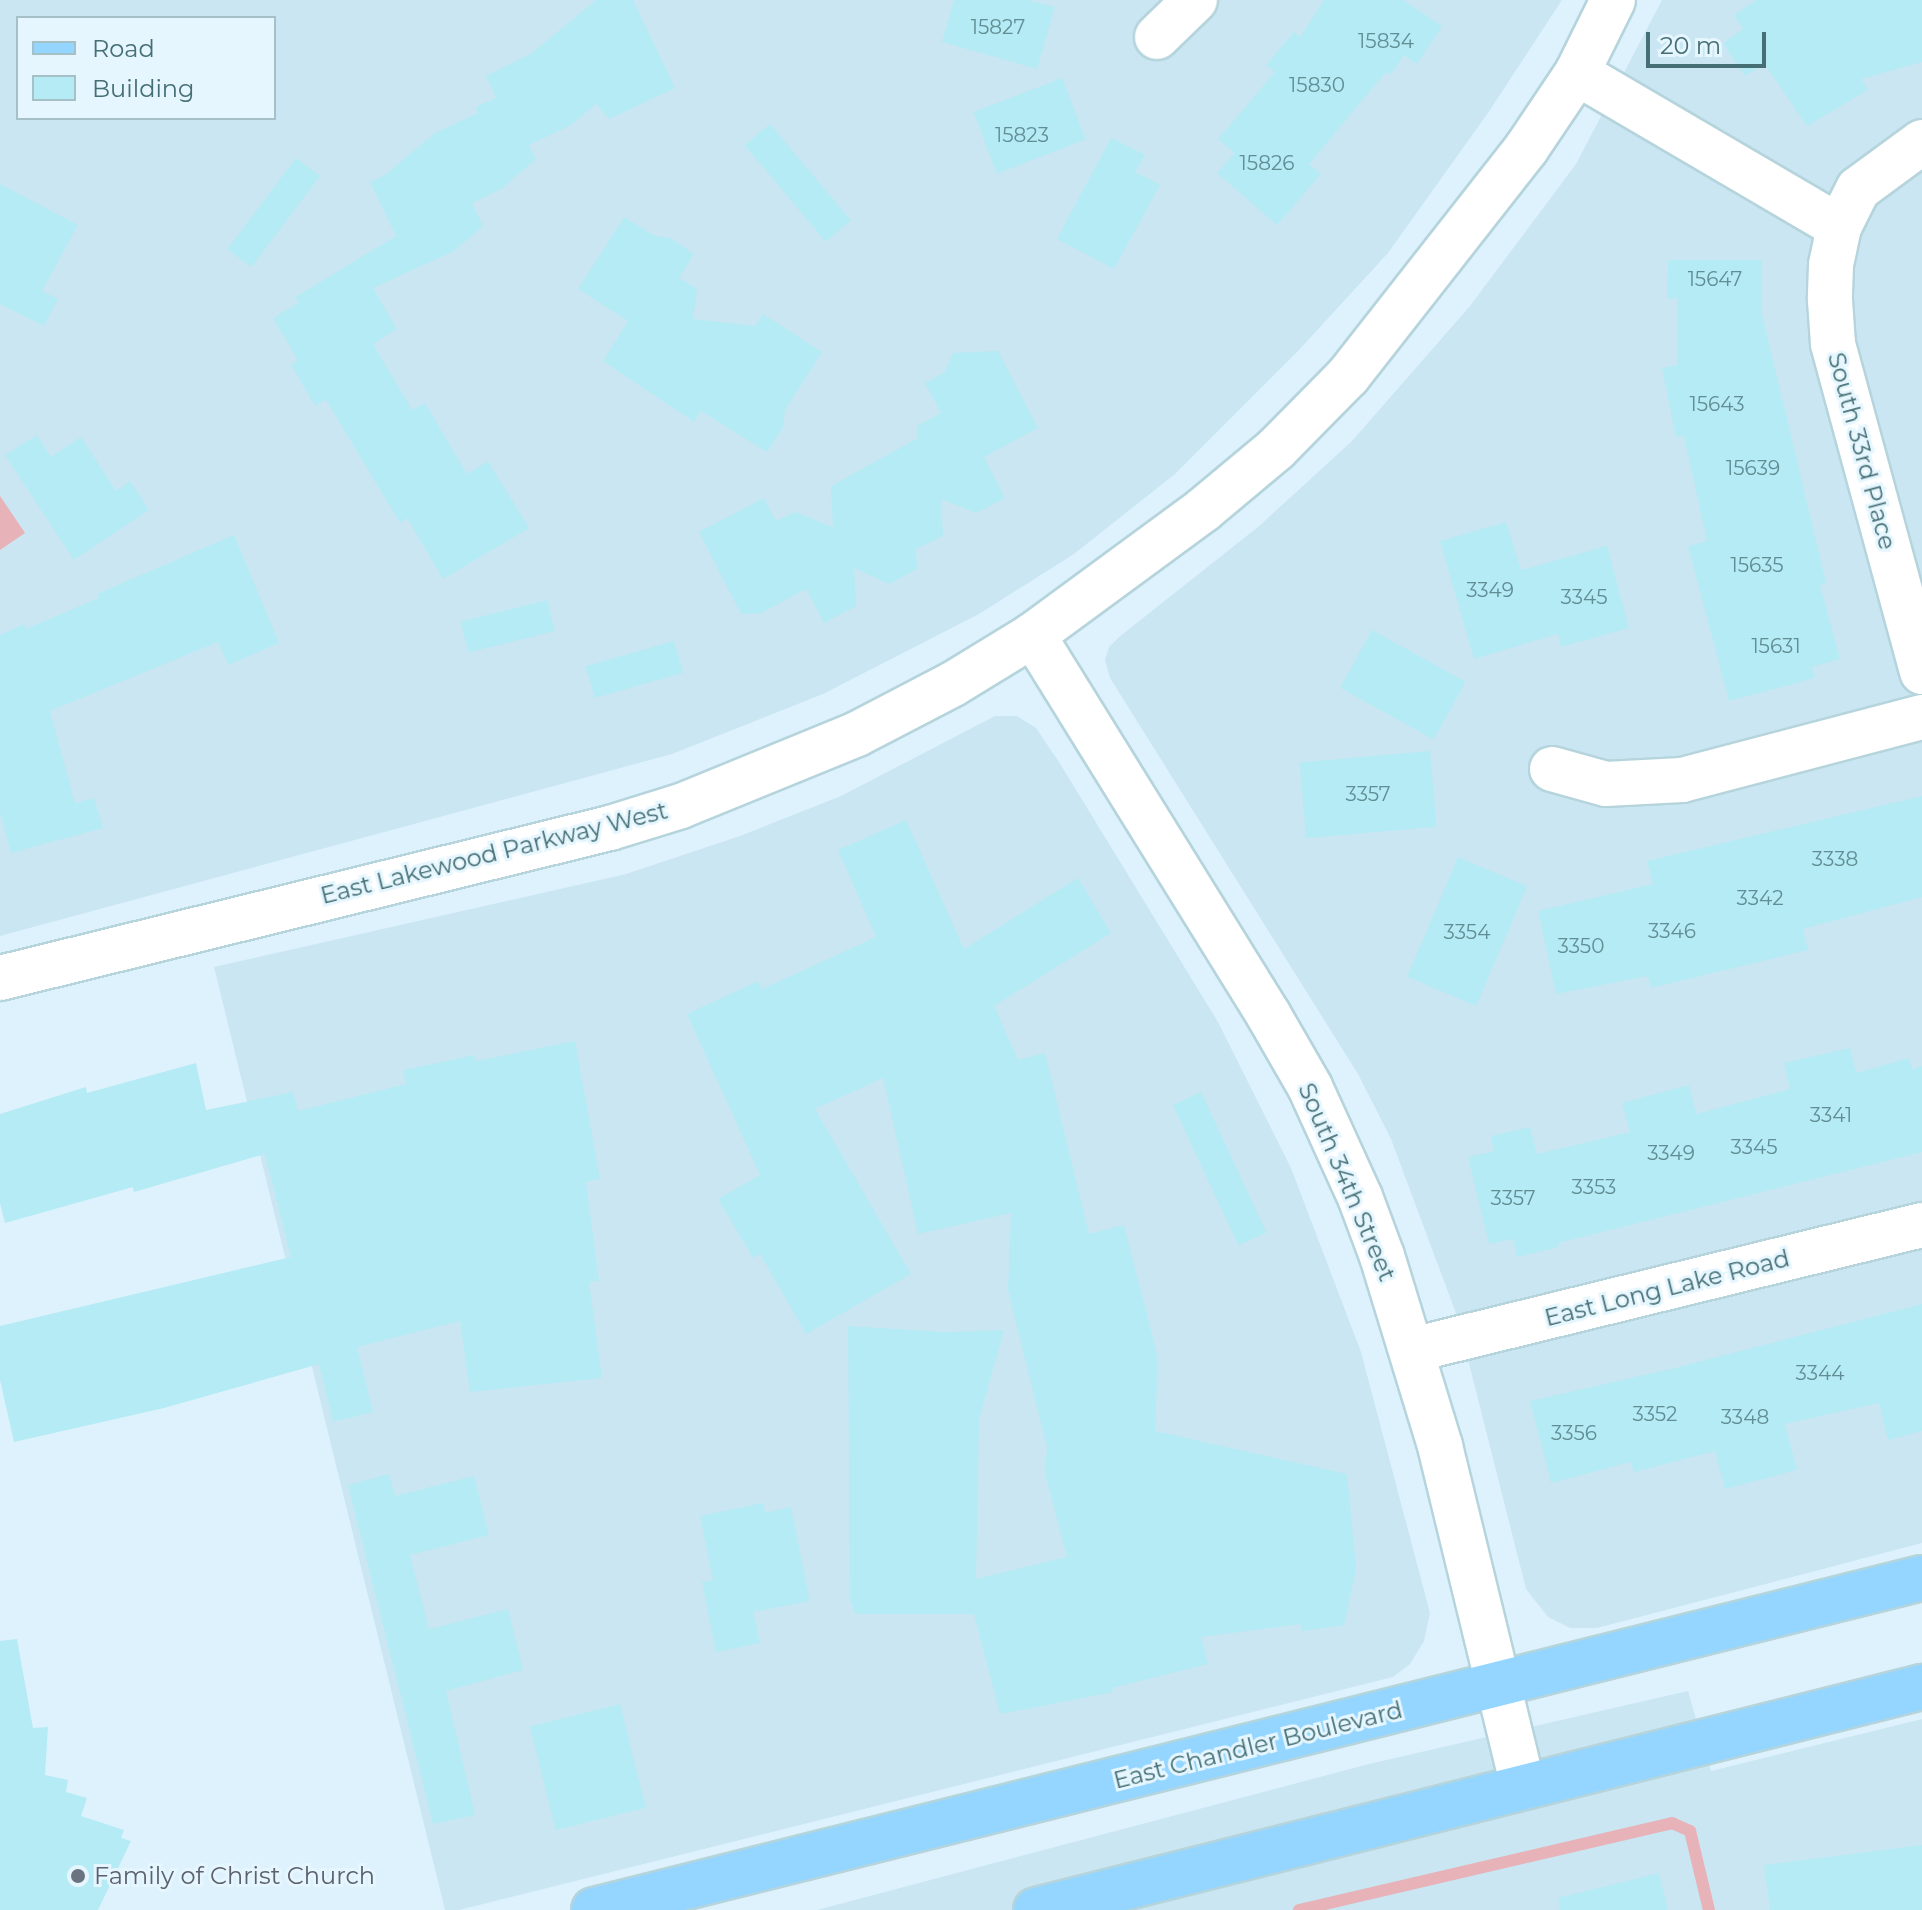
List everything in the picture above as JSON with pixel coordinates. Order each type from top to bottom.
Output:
[{"type":"main road","name":"East Chandler Boulevard","points":[[594,1910],[1922,1578]]},
{"type":"main road","points":[[1036,1910],[1922,1687]]},
{"type":"street","points":[[1157,37],[1195,0]]},
{"type":"street","name":"East Lakewood Parkway West","points":[[0,978],[610,828],[681,806],[857,734],[953,684],[1033,635],[1203,510],[1276,449],[1348,376],[1466,229],[1577,73],[1613,0]]},
{"type":"street","points":[[1577,73],[1839,227]]},
{"type":"street","name":"South 33rd Place","points":[[1922,142],[1858,189],[1839,227],[1831,265],[1833,344],[1922,672]]},
{"type":"street","name":"South 34th Street","points":[[1033,635],[1310,1087],[1371,1227],[1440,1446],[1523,1787]]},
{"type":"street","points":[[1552,769],[1606,784],[1682,780],[1922,717]]},
{"type":"street","name":"East Long Lake Road","points":[[1412,1350],[1922,1225]]},
{"type":"shaded area","points":[[0,0],[1562,0],[1488,113],[1388,253],[1299,350],[1175,474],[1074,554],[979,614],[823,694],[672,754],[0,936]]},
{"type":"shaded area","points":[[1662,0],[1922,0],[1922,1543],[1597,1628],[1570,1628],[1548,1617],[1526,1589],[1457,1316],[1391,1139],[1358,1074],[1110,678],[1105,660],[1109,647],[1119,637],[1258,527],[1352,441],[1470,306],[1576,164]]},
{"type":"shaded area","points":[[0,496],[25,533],[0,550]]},
{"type":"shaded area","points":[[995,716],[1017,716],[1036,728],[1059,762],[1218,1022],[1291,1168],[1361,1352],[1430,1613],[1424,1641],[1410,1664],[1393,1677],[459,1910],[445,1910],[214,967],[626,874],[740,836],[841,796]]},
{"type":"shaded area","points":[[1688,1691],[1711,1771],[1922,1719],[1922,1910],[817,1910],[1369,1764]]},
{"type":"building","points":[[596,0],[633,0],[675,88],[609,119],[596,104],[571,125],[529,145],[536,159],[501,189],[472,203],[483,226],[454,251],[373,288],[397,329],[373,344],[412,410],[425,403],[467,474],[488,461],[529,528],[443,579],[407,518],[400,523],[326,400],[315,406],[291,365],[298,360],[273,318],[300,302],[294,298],[396,236],[370,182],[385,175],[435,133],[478,113],[476,107],[496,98],[486,76],[532,53]]},
{"type":"building","points":[[954,0],[1028,0],[1055,7],[1037,69],[942,42]]},
{"type":"building","points":[[1324,0],[1403,0],[1442,26],[1417,64],[1404,55],[1390,75],[1386,72],[1309,164],[1321,174],[1277,225],[1217,173],[1235,153],[1218,139],[1275,72],[1266,65],[1294,32],[1300,37]]},
{"type":"building","points":[[1756,0],[1922,0],[1922,62],[1861,79],[1868,90],[1807,126],[1764,63],[1745,76],[1723,43],[1743,29],[1734,15]]},
{"type":"building","points":[[1062,78],[1086,140],[997,174],[973,112]]},
{"type":"building","points":[[770,124],[851,221],[826,242],[745,145]]},
{"type":"building","points":[[1111,138],[1145,155],[1135,172],[1160,185],[1114,269],[1057,239]]},
{"type":"building","points":[[296,158],[320,176],[251,267],[227,249]]},
{"type":"building","points":[[0,184],[78,225],[42,291],[58,299],[44,326],[0,304]]},
{"type":"building","points":[[624,217],[655,236],[670,238],[694,254],[679,278],[697,289],[693,319],[755,326],[763,314],[822,352],[785,410],[783,427],[767,452],[701,411],[694,422],[603,361],[628,321],[578,289]]},
{"type":"building","points":[[1668,260],[1762,260],[1762,314],[1826,583],[1820,585],[1840,659],[1812,667],[1815,678],[1729,701],[1688,546],[1707,541],[1684,436],[1676,437],[1662,368],[1677,365],[1677,298],[1667,299]]},
{"type":"building","points":[[998,351],[1038,428],[984,457],[1005,498],[976,513],[941,499],[943,536],[916,549],[917,569],[889,584],[854,568],[856,606],[824,623],[806,589],[761,613],[741,614],[699,532],[764,498],[776,521],[795,512],[833,527],[831,486],[918,438],[917,426],[941,413],[925,383],[945,372],[953,353]]},
{"type":"building","points":[[37,435],[51,457],[81,437],[116,491],[130,481],[149,510],[74,560],[5,455]]},
{"type":"building","points":[[1506,522],[1521,570],[1607,546],[1629,628],[1561,647],[1558,634],[1474,659],[1440,541]]},
{"type":"building","points":[[234,535],[279,643],[228,665],[218,642],[50,711],[75,803],[94,798],[103,828],[11,853],[0,813],[0,635],[24,624],[26,629],[99,598],[97,594]]},
{"type":"building","points":[[547,600],[555,631],[468,653],[461,622]]},
{"type":"building","points":[[1372,630],[1466,682],[1434,740],[1340,688]]},
{"type":"building","points":[[674,641],[683,673],[595,698],[586,666]]},
{"type":"building","points":[[1430,751],[1437,827],[1306,838],[1299,762]]},
{"type":"building","points":[[1922,796],[1922,897],[1803,929],[1808,950],[1651,988],[1648,976],[1556,994],[1538,911],[1653,884],[1647,861]]},
{"type":"building","points":[[906,820],[964,949],[1078,878],[1111,933],[994,1006],[1018,1060],[1045,1053],[1089,1234],[1124,1225],[1158,1358],[1155,1431],[1347,1474],[1356,1568],[1344,1625],[1302,1631],[1301,1624],[1201,1637],[1208,1664],[1112,1688],[1113,1692],[1000,1714],[974,1614],[855,1614],[850,1599],[848,1326],[944,1332],[1004,1330],[979,1419],[976,1579],[1067,1557],[1045,1473],[1047,1448],[1008,1290],[1011,1213],[918,1234],[883,1078],[815,1109],[911,1274],[806,1334],[760,1254],[753,1258],[718,1199],[760,1175],[687,1014],[758,981],[762,989],[876,937],[838,850]]},
{"type":"building","points":[[1458,857],[1527,886],[1476,1006],[1407,977]]},
{"type":"building","points":[[575,1041],[600,1179],[586,1182],[599,1281],[589,1282],[602,1378],[470,1392],[460,1321],[357,1347],[373,1412],[333,1422],[319,1364],[164,1408],[14,1442],[0,1380],[0,1326],[291,1257],[265,1154],[134,1192],[133,1187],[5,1223],[0,1203],[0,1114],[86,1087],[87,1093],[196,1063],[206,1110],[293,1092],[298,1111],[406,1084],[403,1070],[475,1055],[476,1061]]},
{"type":"building","points":[[1850,1048],[1856,1073],[1909,1058],[1912,1069],[1922,1066],[1922,1152],[1558,1243],[1559,1247],[1517,1257],[1513,1239],[1489,1244],[1468,1157],[1494,1151],[1491,1136],[1530,1127],[1537,1154],[1630,1132],[1622,1103],[1689,1085],[1696,1114],[1790,1089],[1784,1063]]},
{"type":"building","points":[[1201,1092],[1267,1232],[1238,1246],[1173,1105]]},
{"type":"building","points":[[1922,1304],[1922,1431],[1888,1440],[1879,1403],[1785,1424],[1797,1470],[1725,1489],[1715,1451],[1634,1472],[1631,1462],[1551,1483],[1530,1401],[1679,1367]]},
{"type":"building","points":[[389,1474],[395,1496],[474,1476],[489,1535],[410,1555],[429,1629],[508,1609],[523,1670],[446,1691],[475,1815],[433,1824],[348,1485]]},
{"type":"building","points":[[763,1503],[765,1513],[791,1507],[810,1601],[753,1612],[760,1643],[716,1652],[702,1582],[713,1580],[700,1516]]},
{"type":"building","points":[[17,1639],[33,1728],[48,1727],[45,1775],[68,1780],[66,1792],[87,1798],[81,1816],[124,1830],[121,1838],[131,1841],[98,1910],[0,1910],[0,1641]]},
{"type":"building","points":[[620,1704],[646,1808],[556,1830],[530,1726]]},
{"type":"building","points":[[1922,1845],[1922,1910],[1770,1910],[1764,1865]]},
{"type":"building","points":[[1659,1873],[1668,1910],[1560,1910],[1558,1898]]},
{"type":"waterway","points":[[1299,1910],[1672,1823],[1690,1831],[1709,1910]]},
{"type":"place","name":"Family of Christ Church","points":[[78,1876]]}]
